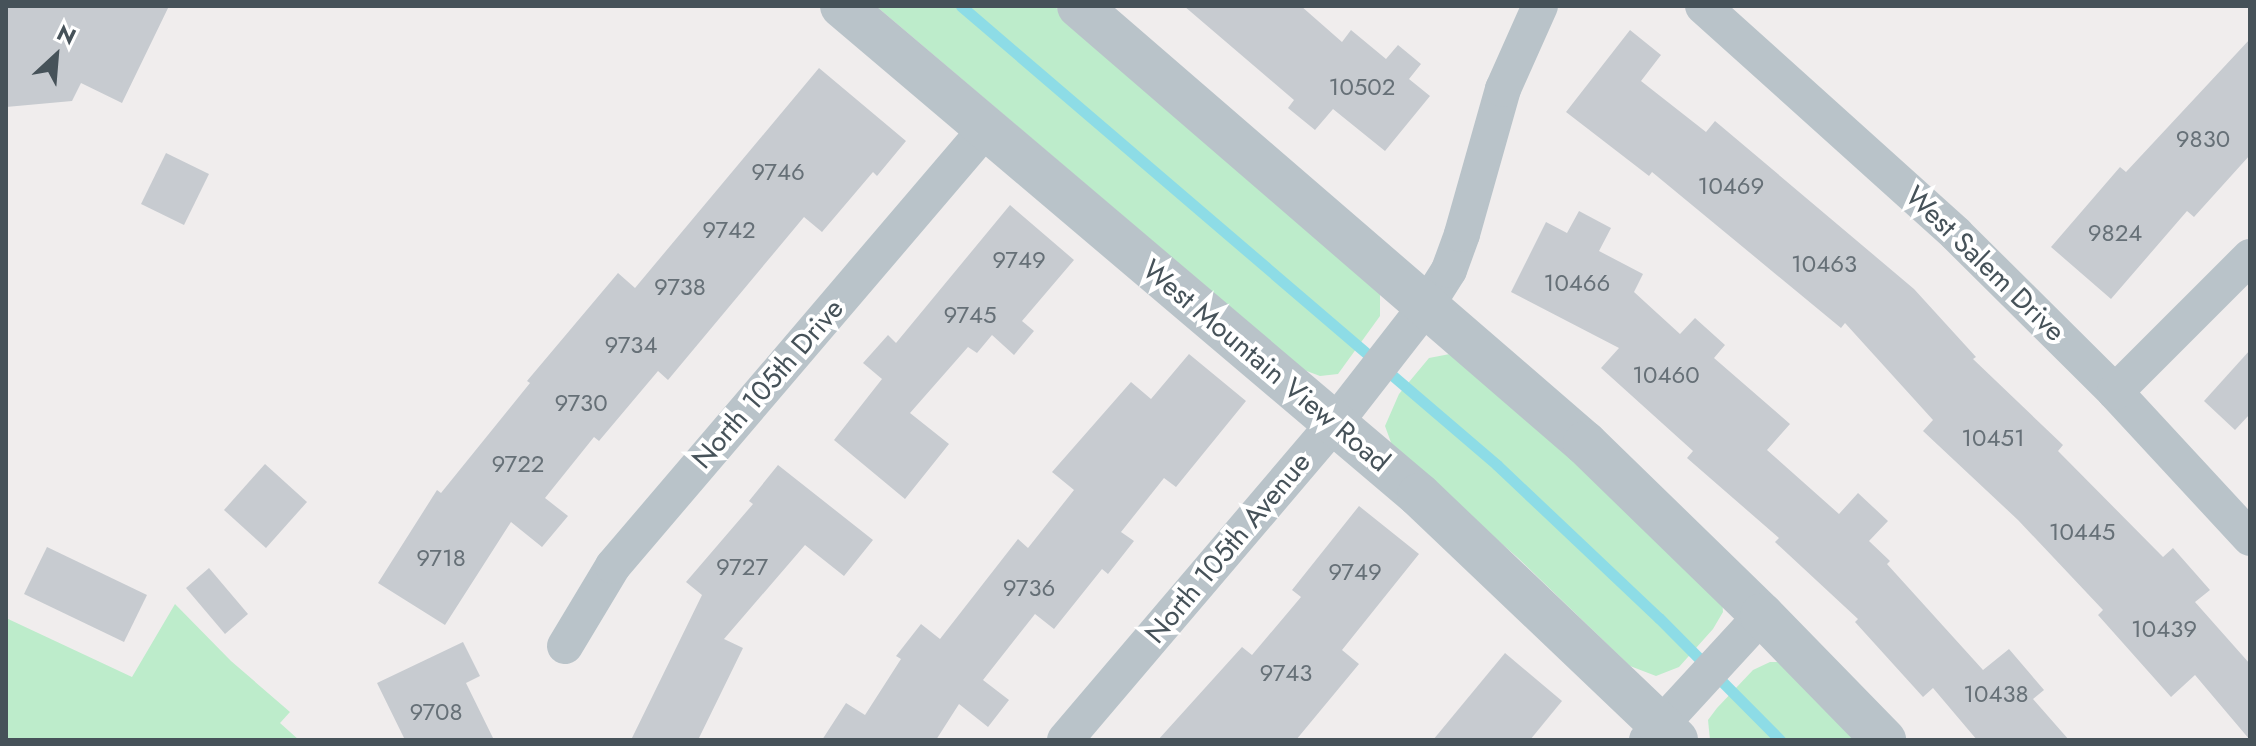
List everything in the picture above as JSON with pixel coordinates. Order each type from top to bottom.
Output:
[{"type":"street","name":"West Mountain View Road","points":[[842,6],[1430,506],[1662,735]]},
{"type":"street","points":[[1079,6],[1585,443],[1762,615],[1884,740]]},
{"type":"street","name":"North 105th Avenue","points":[[1065,740],[1335,423],[1427,305],[1449,270],[1503,89],[1540,6]]},
{"type":"street","name":"West Salem Drive","points":[[1703,6],[1886,168],[2115,392],[2250,538]]},
{"type":"street","name":"North 105th Drive","points":[[565,646],[613,566],[985,130]]},
{"type":"street","points":[[2115,392],[2250,257]]},
{"type":"street","points":[[1662,735],[1762,615]]},
{"type":"green space","points":[[876,6],[1054,6],[1372,279],[1380,290],[1380,316],[1338,374],[1320,376],[1304,370]]},
{"type":"green space","points":[[1455,353],[1722,598],[1723,612],[1713,629],[1679,667],[1656,676],[1630,666],[1518,558],[1393,448],[1385,426],[1399,394],[1429,358]]},
{"type":"green space","points":[[175,604],[231,661],[290,712],[280,723],[299,740],[6,740],[6,618],[132,677]]},
{"type":"green space","points":[[1770,662],[1779,662],[1860,740],[1710,740],[1708,720],[1717,708],[1753,670]]},
{"type":"building","points":[[6,6],[169,6],[122,103],[81,83],[72,101],[6,107]]},
{"type":"building","points":[[1184,6],[1301,6],[1342,42],[1351,30],[1386,59],[1398,45],[1421,64],[1409,79],[1430,96],[1385,151],[1333,109],[1315,130],[1288,108],[1294,100]]},
{"type":"building","points":[[1630,30],[1661,55],[1641,81],[1706,132],[1715,121],[1914,289],[1976,357],[1973,359],[2063,445],[2058,451],[2163,557],[2173,548],[2210,590],[2195,602],[2250,664],[2250,740],[2195,675],[2171,697],[2098,615],[2103,610],[2018,520],[1923,431],[1933,420],[1845,323],[1841,328],[1652,172],[1649,176],[1566,112]]},
{"type":"building","points":[[2250,39],[2250,155],[2194,217],[2187,211],[2111,299],[2051,247],[2120,167],[2126,172]]},
{"type":"building","points":[[819,68],[906,141],[877,176],[873,172],[822,232],[804,217],[668,380],[658,371],[599,441],[594,437],[545,498],[568,516],[542,547],[511,522],[445,625],[378,583],[437,490],[441,493],[530,383],[527,381],[618,273],[635,288]]},
{"type":"building","points":[[166,153],[209,174],[184,225],[141,204]]},
{"type":"building","points":[[1010,205],[1074,260],[1022,321],[1034,331],[1014,355],[992,335],[977,353],[968,347],[910,413],[949,444],[905,499],[834,440],[882,379],[863,363],[888,335],[896,343]]},
{"type":"building","points":[[1579,211],[1611,228],[1599,251],[1643,274],[1634,292],[1680,334],[1695,318],[1725,345],[1714,358],[1790,424],[1767,450],[1839,514],[1858,493],[1888,521],[1869,541],[1890,561],[1887,564],[1983,670],[2009,649],[2044,690],[2033,699],[2069,740],[1977,740],[1933,688],[1923,697],[1855,622],[1858,619],[1775,542],[1779,538],[1687,458],[1693,451],[1601,368],[1619,348],[1511,292],[1546,222],[1567,233]]},
{"type":"building","points":[[2250,350],[2250,414],[2235,430],[2204,401]]},
{"type":"building","points":[[1189,354],[1246,401],[1176,487],[1164,478],[1121,532],[1134,541],[1108,574],[1102,569],[1054,629],[1035,614],[983,680],[1009,700],[988,727],[959,704],[936,740],[822,740],[846,703],[865,715],[901,659],[896,656],[921,624],[940,639],[1018,539],[1028,548],[1074,490],[1052,472],[1131,382],[1151,399]]},
{"type":"building","points":[[265,464],[307,502],[266,548],[224,510]]},
{"type":"building","points":[[778,465],[873,540],[844,576],[805,545],[724,639],[743,648],[698,740],[631,740],[702,595],[686,582],[753,504],[749,501]]},
{"type":"building","points":[[1359,506],[1419,554],[1342,650],[1359,664],[1296,740],[1158,740],[1242,647],[1252,655],[1301,597],[1292,590]]},
{"type":"building","points":[[47,547],[147,595],[124,642],[24,594]]},
{"type":"building","points":[[209,568],[248,614],[225,634],[186,588]]},
{"type":"building","points":[[463,642],[480,676],[466,683],[494,740],[405,740],[377,683]]},
{"type":"building","points":[[1505,653],[1562,701],[1530,740],[1433,740]]},
{"type":"waterway","points":[[961,6],[1497,465],[1659,618],[1780,740]]}]
